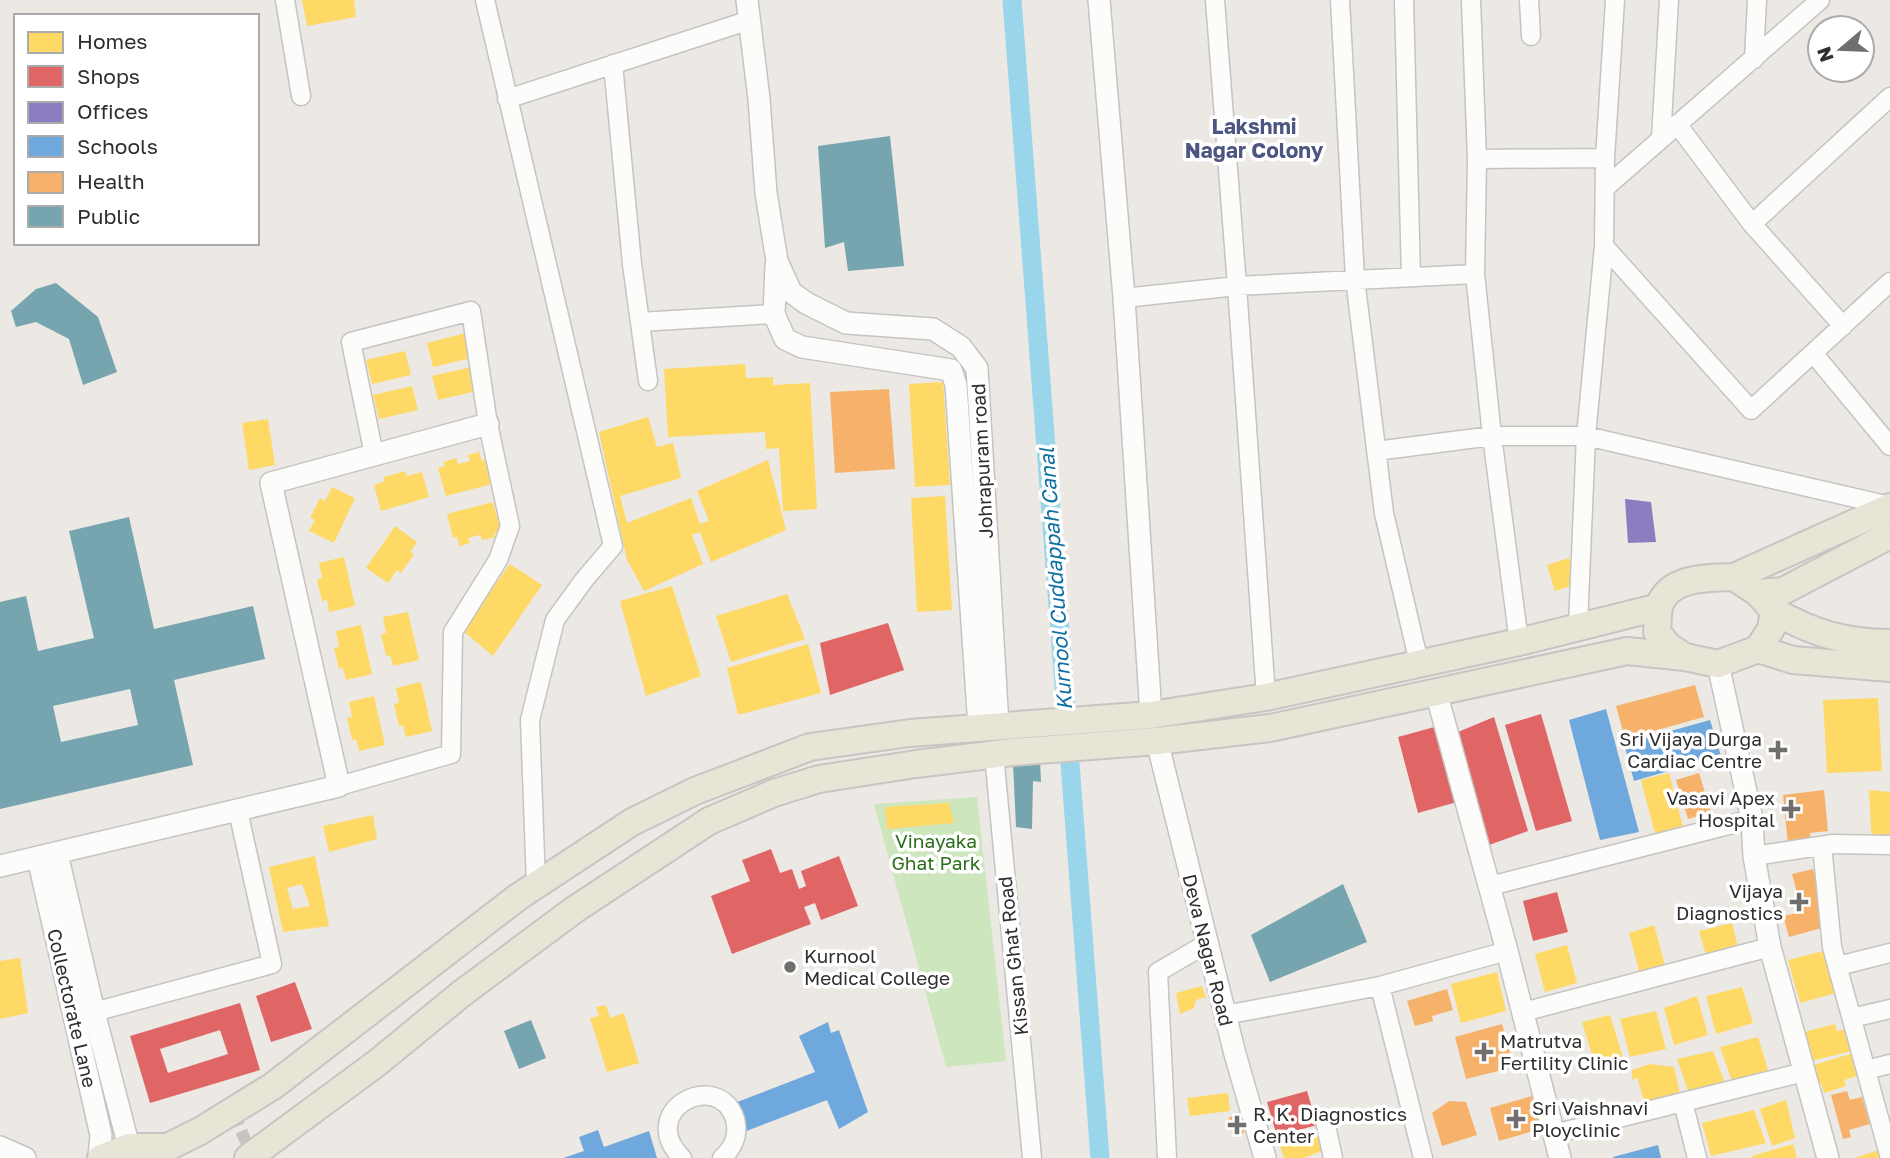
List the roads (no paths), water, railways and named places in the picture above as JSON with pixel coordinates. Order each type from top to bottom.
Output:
[{"type":"main road","points":[[1685,657],[1668,646],[1657,632],[1659,607],[1666,592],[1699,578],[1734,577],[1890,507]]},
{"type":"main road","points":[[1766,602],[1890,535]]},
{"type":"main road","points":[[1734,577],[1811,631],[1867,643],[1890,643]]},
{"type":"main road","points":[[248,1158],[574,910],[709,821],[774,793],[819,779],[1003,753],[1157,741],[1269,728],[1628,651],[1685,657],[1718,664],[1758,649],[1771,629],[1766,602]]},
{"type":"main road","points":[[100,1158],[129,1147],[161,1153],[200,1131],[273,1086],[536,884],[632,822],[685,796],[810,747],[910,733],[1151,715],[1265,696],[1519,642],[1659,607]]},
{"type":"main road","points":[[1758,649],[1793,660],[1890,668]]},
{"type":"street","points":[[285,0],[301,96]]},
{"type":"street","points":[[485,0],[613,546],[555,620],[530,720],[536,884]]},
{"type":"street","points":[[1099,0],[1124,298],[1151,715]]},
{"type":"street","points":[[1215,0],[1265,696]]},
{"type":"street","points":[[1340,0],[1354,279],[1384,513],[1419,663]]},
{"type":"street","points":[[1404,0],[1411,276]]},
{"type":"street","points":[[1471,0],[1477,159],[1475,274],[1492,436],[1519,642]]},
{"type":"street","points":[[1529,0],[1531,36]]},
{"type":"street","points":[[1578,626],[1586,436],[1604,246],[1605,158],[1615,0]]},
{"type":"street","points":[[1661,139],[1669,0]]},
{"type":"street","points":[[1754,59],[1757,0]]},
{"type":"street","points":[[1606,187],[1820,0]]},
{"type":"street","points":[[507,99],[613,64],[748,10]]},
{"type":"street","name":"Johrapuram road","points":[[748,10],[766,193],[777,261],[791,292],[806,303],[846,323],[933,329],[961,347],[977,368],[998,725]]},
{"type":"street","points":[[613,64],[632,264],[649,381]]},
{"type":"street","points":[[1752,224],[1890,97]]},
{"type":"street","points":[[1678,124],[1752,224],[1843,326]]},
{"type":"street","points":[[1477,159],[1605,158]]},
{"type":"street","points":[[1604,246],[1751,410],[1890,282]]},
{"type":"street","points":[[640,322],[774,314],[777,261]]},
{"type":"street","points":[[1124,298],[1237,286],[1475,274]]},
{"type":"street","points":[[0,866],[339,786],[451,754],[453,632],[498,560],[510,526],[488,424],[471,311],[351,342],[374,455]]},
{"type":"street","name":"Johrapuram road","points":[[774,314],[785,339],[802,347],[951,370],[956,385],[998,725]]},
{"type":"street","points":[[1814,353],[1890,446]]},
{"type":"street","points":[[339,786],[271,483],[488,424]]},
{"type":"street","points":[[1377,451],[1492,436],[1586,436],[1890,507]]},
{"type":"street","points":[[1718,664],[1752,819],[1754,856],[1770,947],[1828,1158]]},
{"type":"street","points":[[1436,692],[1490,886],[1560,1158]]},
{"type":"street","name":"Deva Nagar Road","points":[[1157,741],[1206,944],[1265,1158]]},
{"type":"street","name":"Kissan Ghat Road","points":[[1003,753],[1032,1158]]},
{"type":"street","points":[[84,1015],[272,964],[238,811]]},
{"type":"street","points":[[1490,886],[1752,819]]},
{"type":"street","points":[[1754,856],[1822,846],[1890,845]]},
{"type":"street","points":[[1822,846],[1832,947],[1866,1070],[1885,1120],[1890,1158]]},
{"type":"street","name":"Collectorate Lane","points":[[48,856],[84,1015],[101,1135],[100,1158]]},
{"type":"street","points":[[1167,1158],[1158,972],[1206,944]]},
{"type":"street","points":[[1523,1012],[1770,947]]},
{"type":"street","points":[[1225,1015],[1380,986],[1507,951]]},
{"type":"street","points":[[1838,966],[1890,953]]},
{"type":"street","points":[[1380,986],[1423,1158]]},
{"type":"street","points":[[1852,1018],[1890,1009]]},
{"type":"street","name":"Collectorate Lane","points":[[84,1015],[129,1147]]},
{"type":"street","points":[[1866,1070],[1890,1064]]},
{"type":"street","points":[[1554,1133],[1804,1072]]},
{"type":"street","points":[[682,1158],[669,1140],[670,1117],[684,1100],[707,1095],[727,1106],[736,1124],[734,1144],[722,1158]]},
{"type":"street","points":[[1683,1102],[1698,1158]]},
{"type":"street","points":[[1326,1126],[1333,1158]]},
{"type":"street","points":[[0,1147],[24,1158]]},
{"type":"waterway","name":"Kurnool Cuddappah Canal","points":[[1012,0],[1100,1158]]},
{"type":"tunnel","points":[[227,1098],[253,1158]]},
{"type":"place","name":"Sri Vijaya Durga Cardiac Centre","points":[[1778,750]]},
{"type":"place","name":"Vasavi Apex Hospital","points":[[1791,809]]},
{"type":"place","name":"Vijaya Diagnostics","points":[[1799,902]]},
{"type":"place","name":"Kurnool Medical College","points":[[790,967]]},
{"type":"place","name":"Matrutva Fertility Clinic","points":[[1484,1052]]},
{"type":"place","name":"Sri Vaishnavi Ployclinic","points":[[1516,1119]]},
{"type":"place","name":"R. K. Diagnostics Center","points":[[1237,1125]]},
{"type":"district","name":"Lakshmi Nagar Colony","points":[[1254,139]]},
{"type":"park label","name":"Vinayaka Ghat Park","points":[[936,852]]}]
